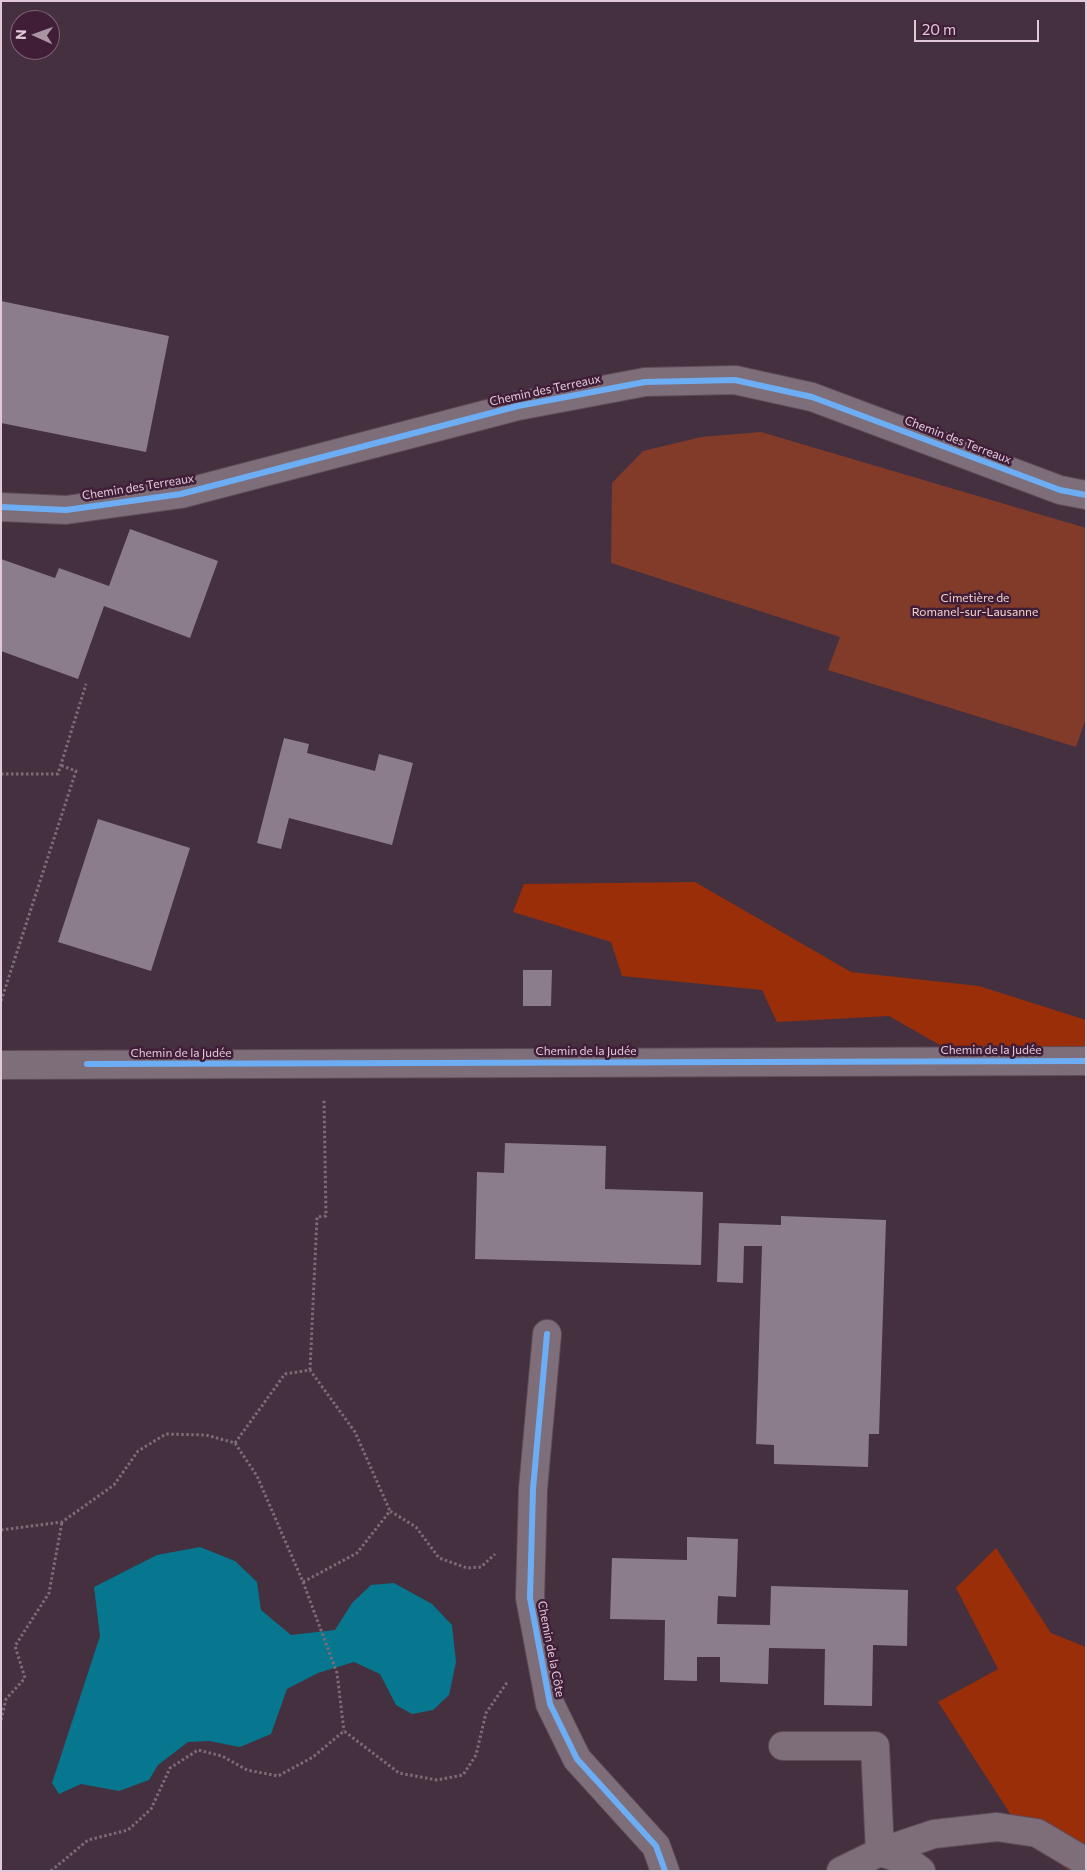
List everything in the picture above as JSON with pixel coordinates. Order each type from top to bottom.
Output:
[{"type":"street","name":"Chemin des Terreaux","points":[[1,508],[66,510],[181,494],[518,406],[645,382],[735,380],[812,397],[1060,490],[1086,495]]},
{"type":"street","name":"Chemin de la Judée","points":[[1,1065],[1086,1061]]},
{"type":"street","name":"Chemin de la Côte","points":[[547,1334],[534,1480],[530,1598],[550,1704],[577,1759],[656,1846],[665,1871]]},
{"type":"street","points":[[783,1746],[875,1746],[880,1852]]},
{"type":"street","points":[[841,1871],[880,1852],[934,1834],[997,1827],[1037,1833],[1086,1862]]},
{"type":"street","points":[[880,1852],[908,1860],[920,1871]]},
{"type":"path","points":[[1,774],[58,774],[86,684]]},
{"type":"path","points":[[1,1001],[76,771],[60,766]]},
{"type":"path","points":[[324,1094],[326,1216],[316,1217],[310,1370],[355,1432],[390,1511],[416,1527],[440,1558],[467,1568],[481,1566],[503,1547],[531,1533]]},
{"type":"path","points":[[235,1443],[285,1374],[310,1370]]},
{"type":"path","points":[[1,1530],[62,1522],[114,1485],[138,1450],[166,1434],[206,1435],[235,1443],[257,1476],[303,1582],[338,1673],[344,1730],[399,1773],[437,1780],[463,1774],[476,1755],[486,1712],[512,1676],[542,1658]]},
{"type":"path","points":[[303,1582],[357,1553],[390,1511]]},
{"type":"path","points":[[1,1720],[6,1699],[25,1678],[15,1646],[49,1593],[62,1522]]},
{"type":"path","points":[[51,1871],[88,1840],[128,1830],[151,1809],[170,1768],[198,1750],[222,1756],[247,1770],[278,1776],[313,1757],[344,1730]]},
{"type":"green space","name":"Cimetière de Romanel-sur-Lausanne","points":[[761,432],[1086,528],[1086,718],[1076,747],[828,670],[840,637],[611,563],[612,483],[643,451],[701,437]]},
{"type":"shaded area","points":[[695,882],[851,972],[979,986],[1086,1020],[1086,1052],[945,1048],[889,1016],[777,1022],[762,990],[622,976],[611,942],[513,912],[524,884]]},
{"type":"shaded area","points":[[996,1548],[1051,1633],[1086,1647],[1086,1871],[1070,1871],[1029,1843],[938,1702],[998,1669],[956,1588]]},
{"type":"water","points":[[200,1547],[235,1561],[257,1582],[261,1610],[291,1635],[335,1630],[352,1603],[371,1585],[394,1583],[432,1604],[452,1625],[456,1662],[449,1695],[433,1710],[412,1714],[396,1705],[380,1674],[354,1662],[318,1673],[287,1689],[271,1734],[240,1747],[209,1741],[188,1742],[158,1765],[149,1780],[119,1791],[81,1784],[59,1794],[52,1783],[100,1636],[94,1587],[157,1555]]},
{"type":"building","points":[[1,301],[169,336],[146,452],[1,423]]},
{"type":"building","points":[[130,529],[218,561],[190,638],[104,606],[78,679],[1,651],[1,559],[55,578],[59,568],[109,586]]},
{"type":"building","points":[[284,738],[309,744],[307,753],[375,771],[379,754],[413,763],[392,845],[289,818],[281,849],[257,843]]},
{"type":"building","points":[[98,819],[190,848],[151,971],[58,942]]},
{"type":"building","points":[[523,970],[552,970],[551,1006],[523,1006]]},
{"type":"building","points":[[505,1143],[606,1146],[605,1189],[703,1192],[701,1265],[475,1259],[477,1172],[504,1173]]},
{"type":"building","points":[[781,1216],[886,1220],[879,1434],[869,1434],[868,1467],[774,1464],[774,1445],[756,1444],[762,1246],[744,1246],[743,1283],[717,1282],[719,1223],[781,1225]]},
{"type":"building","points":[[687,1537],[738,1539],[736,1597],[718,1596],[717,1624],[770,1625],[771,1586],[908,1590],[907,1646],[873,1645],[872,1706],[824,1705],[825,1649],[769,1648],[768,1684],[720,1682],[720,1657],[697,1657],[697,1681],[664,1680],[665,1620],[610,1619],[612,1558],[687,1560]]},
{"type":"cycle path","points":[[1,507],[66,510],[181,494],[518,406],[645,382],[735,380],[812,397],[1060,490],[1086,495]]},
{"type":"cycle path","points":[[87,1064],[1086,1061]]},
{"type":"cycle path","points":[[547,1334],[533,1489],[530,1598],[550,1704],[577,1759],[656,1846],[665,1871]]}]
